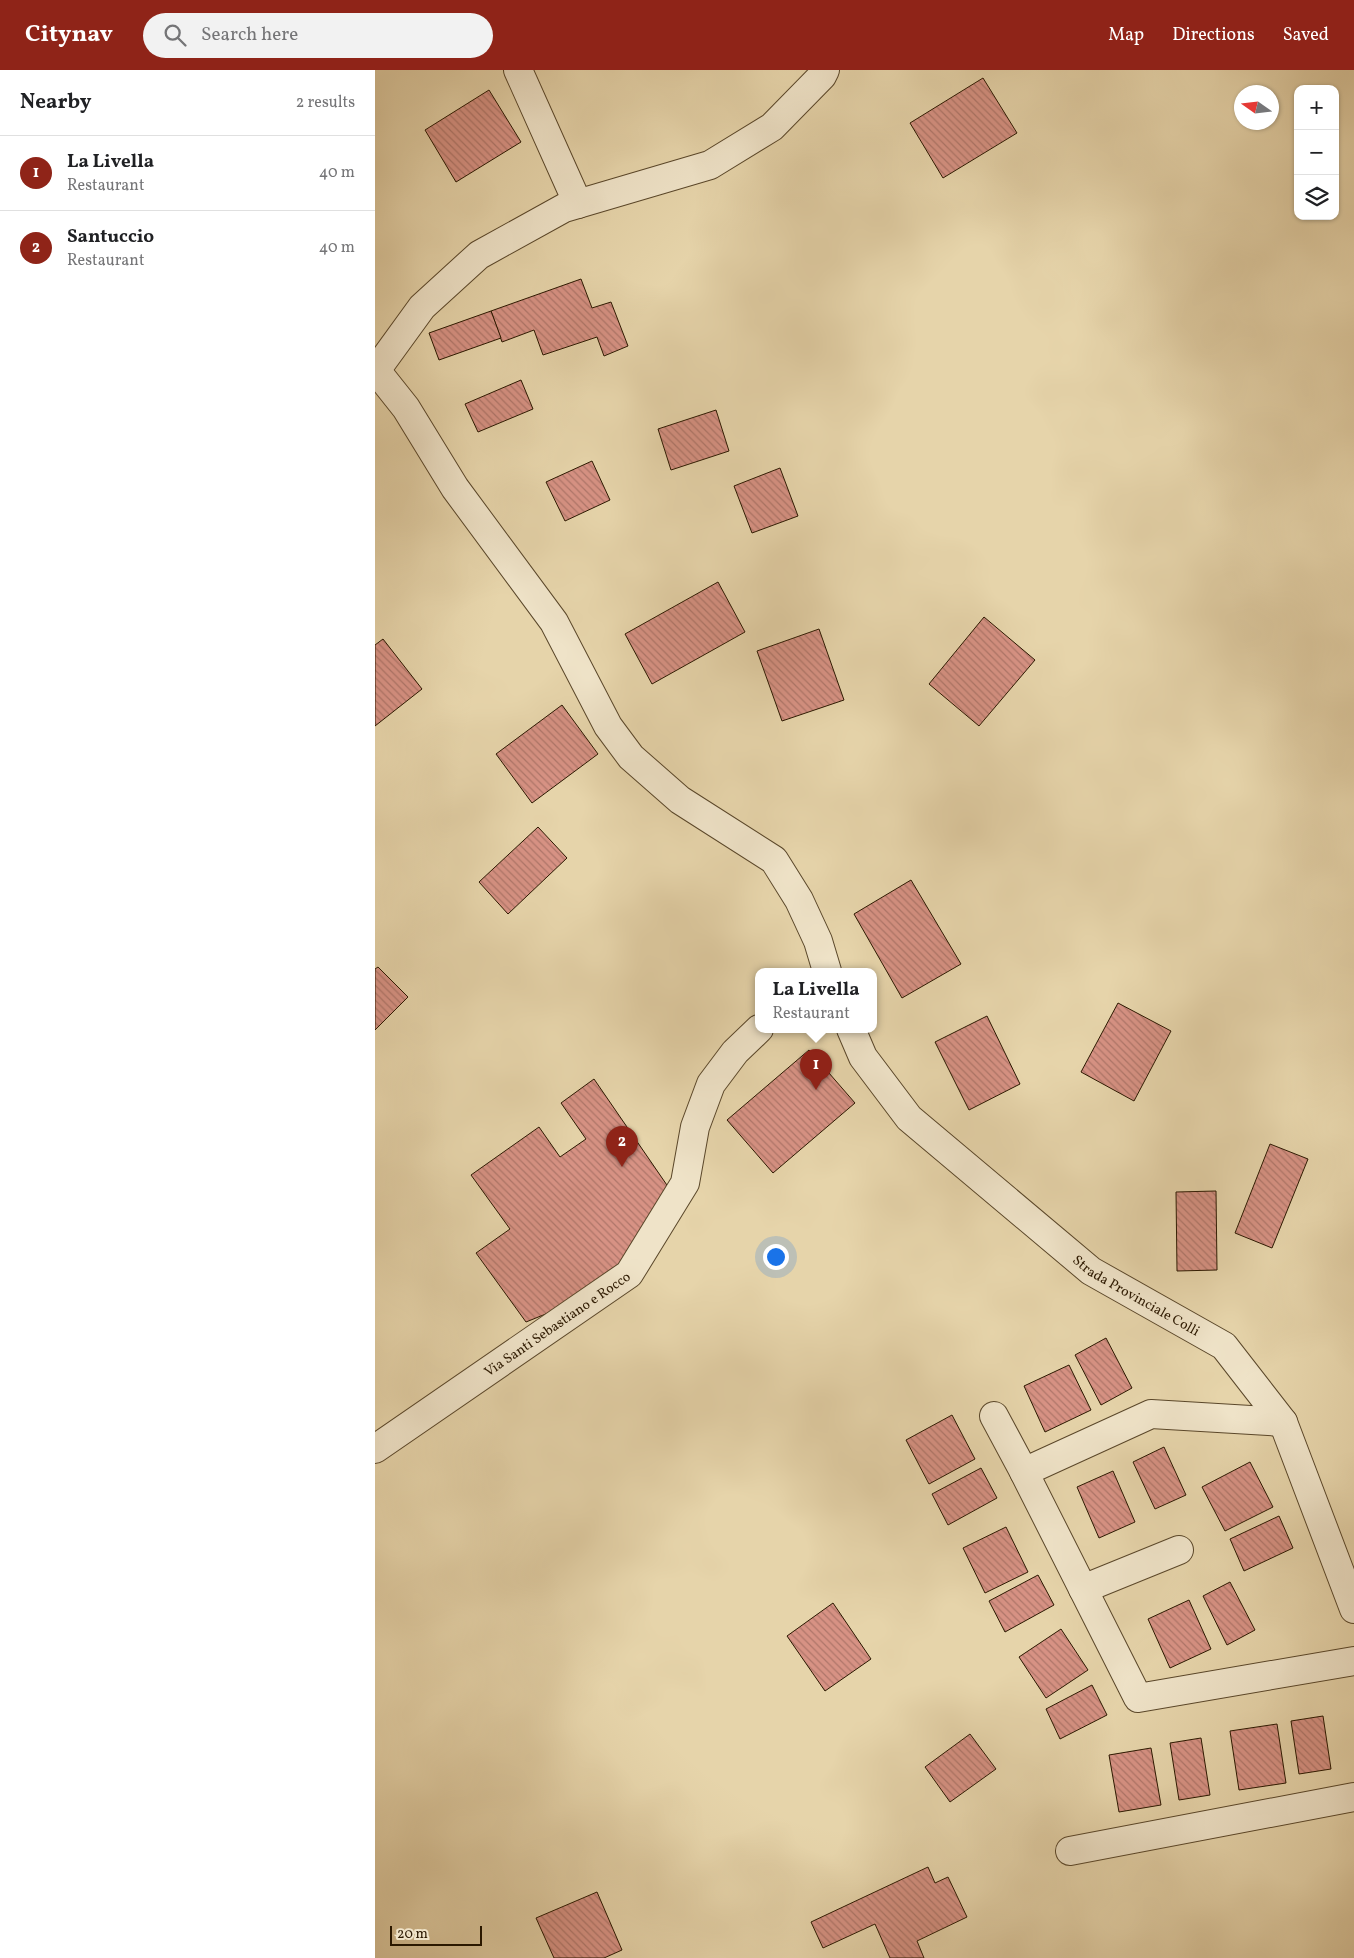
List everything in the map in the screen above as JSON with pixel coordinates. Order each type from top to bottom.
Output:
[{"type":"street","points":[[518,70],[578,204]]},
{"type":"street","points":[[825,70],[822,76],[772,127],[710,165],[563,208],[479,256],[422,308],[376,369],[406,408],[455,488],[554,622],[608,726],[631,756],[679,800],[774,860],[799,900],[817,941],[826,968]]},
{"type":"street","name":"Via Santi Sebastiano e Rocco","points":[[375,1449],[629,1274],[685,1184],[695,1127],[711,1084],[735,1052],[755,1033]]},
{"type":"street","name":"Strada Provinciale Colli","points":[[853,1033],[863,1057],[909,1118],[1091,1271],[1224,1346],[1283,1422],[1354,1609]]},
{"type":"street","points":[[1024,1472],[1151,1414],[1283,1422]]},
{"type":"street","points":[[993,1416],[1024,1472],[1138,1698],[1354,1661]]},
{"type":"street","points":[[1083,1589],[1179,1550]]},
{"type":"street","points":[[1070,1852],[1354,1797]]},
{"type":"building","points":[[983,78],[1017,133],[943,178],[910,123]]},
{"type":"building","points":[[489,90],[521,142],[456,182],[425,130]]},
{"type":"building","points":[[581,279],[592,308],[611,302],[628,346],[604,356],[597,337],[543,355],[534,330],[502,342],[491,311]]},
{"type":"building","points":[[491,311],[501,338],[439,360],[429,333]]},
{"type":"building","points":[[521,380],[533,409],[478,432],[465,404]]},
{"type":"building","points":[[716,410],[729,451],[671,470],[658,429]]},
{"type":"building","points":[[592,461],[610,500],[565,521],[546,482]]},
{"type":"building","points":[[780,468],[798,516],[752,533],[734,486]]},
{"type":"building","points":[[718,582],[745,632],[652,684],[625,634]]},
{"type":"building","points":[[984,617],[1035,660],[979,726],[929,684]]},
{"type":"building","points":[[819,629],[844,700],[782,721],[757,651]]},
{"type":"building","points":[[383,639],[422,689],[375,726],[375,645]]},
{"type":"building","points":[[562,705],[598,754],[532,803],[496,754]]},
{"type":"building","points":[[538,827],[567,858],[508,914],[479,882]]},
{"type":"building","points":[[911,880],[961,964],[902,998],[854,914]]},
{"type":"building","points":[[378,967],[408,997],[375,1030],[375,969]]},
{"type":"building","points":[[1118,1003],[1171,1031],[1134,1101],[1081,1072]]},
{"type":"building","points":[[987,1016],[1020,1084],[969,1110],[935,1042]]},
{"type":"building","points":[[809,1050],[855,1103],[773,1173],[727,1120]]},
{"type":"building","points":[[594,1079],[671,1191],[621,1271],[568,1305],[526,1322],[476,1253],[510,1229],[471,1175],[539,1127],[560,1157],[586,1139],[561,1103]]},
{"type":"building","points":[[1270,1144],[1308,1159],[1272,1248],[1235,1233]]},
{"type":"building","points":[[1216,1191],[1217,1270],[1177,1271],[1176,1192]]},
{"type":"building","points":[[1106,1338],[1132,1388],[1101,1405],[1075,1355]]},
{"type":"building","points":[[1069,1365],[1091,1410],[1045,1432],[1024,1386]]},
{"type":"building","points":[[952,1415],[975,1459],[929,1484],[906,1440]]},
{"type":"building","points":[[1164,1447],[1186,1495],[1155,1509],[1133,1462]]},
{"type":"building","points":[[1250,1462],[1273,1507],[1225,1531],[1202,1487]]},
{"type":"building","points":[[981,1468],[997,1498],[948,1525],[932,1494]]},
{"type":"building","points":[[1113,1471],[1135,1522],[1099,1538],[1077,1487]]},
{"type":"building","points":[[1279,1516],[1293,1548],[1244,1571],[1230,1539]]},
{"type":"building","points":[[1006,1527],[1028,1572],[985,1593],[963,1548]]},
{"type":"building","points":[[1038,1575],[1054,1605],[1005,1632],[989,1601]]},
{"type":"building","points":[[1230,1582],[1255,1630],[1227,1645],[1203,1596]]},
{"type":"building","points":[[1189,1600],[1211,1649],[1170,1668],[1148,1619]]},
{"type":"building","points":[[833,1603],[871,1659],[825,1691],[787,1636]]},
{"type":"building","points":[[1061,1629],[1088,1670],[1046,1698],[1019,1657]]},
{"type":"building","points":[[1092,1685],[1107,1715],[1060,1739],[1046,1709]]},
{"type":"building","points":[[1323,1716],[1331,1769],[1299,1774],[1291,1721]]},
{"type":"building","points":[[1277,1724],[1286,1783],[1239,1790],[1230,1731]]},
{"type":"building","points":[[970,1734],[996,1769],[950,1802],[925,1767]]},
{"type":"building","points":[[1201,1738],[1210,1795],[1179,1800],[1170,1743]]},
{"type":"building","points":[[1151,1748],[1161,1805],[1119,1812],[1109,1755]]},
{"type":"building","points":[[928,1867],[935,1883],[948,1877],[967,1917],[917,1941],[924,1958],[890,1958],[875,1924],[823,1948],[811,1922]]},
{"type":"building","points":[[597,1892],[622,1950],[604,1958],[554,1958],[536,1918]]},
{"type":"place","name":"La Livella","points":[[816,1090]]},
{"type":"place","name":"Santuccio","points":[[622,1167]]}]
